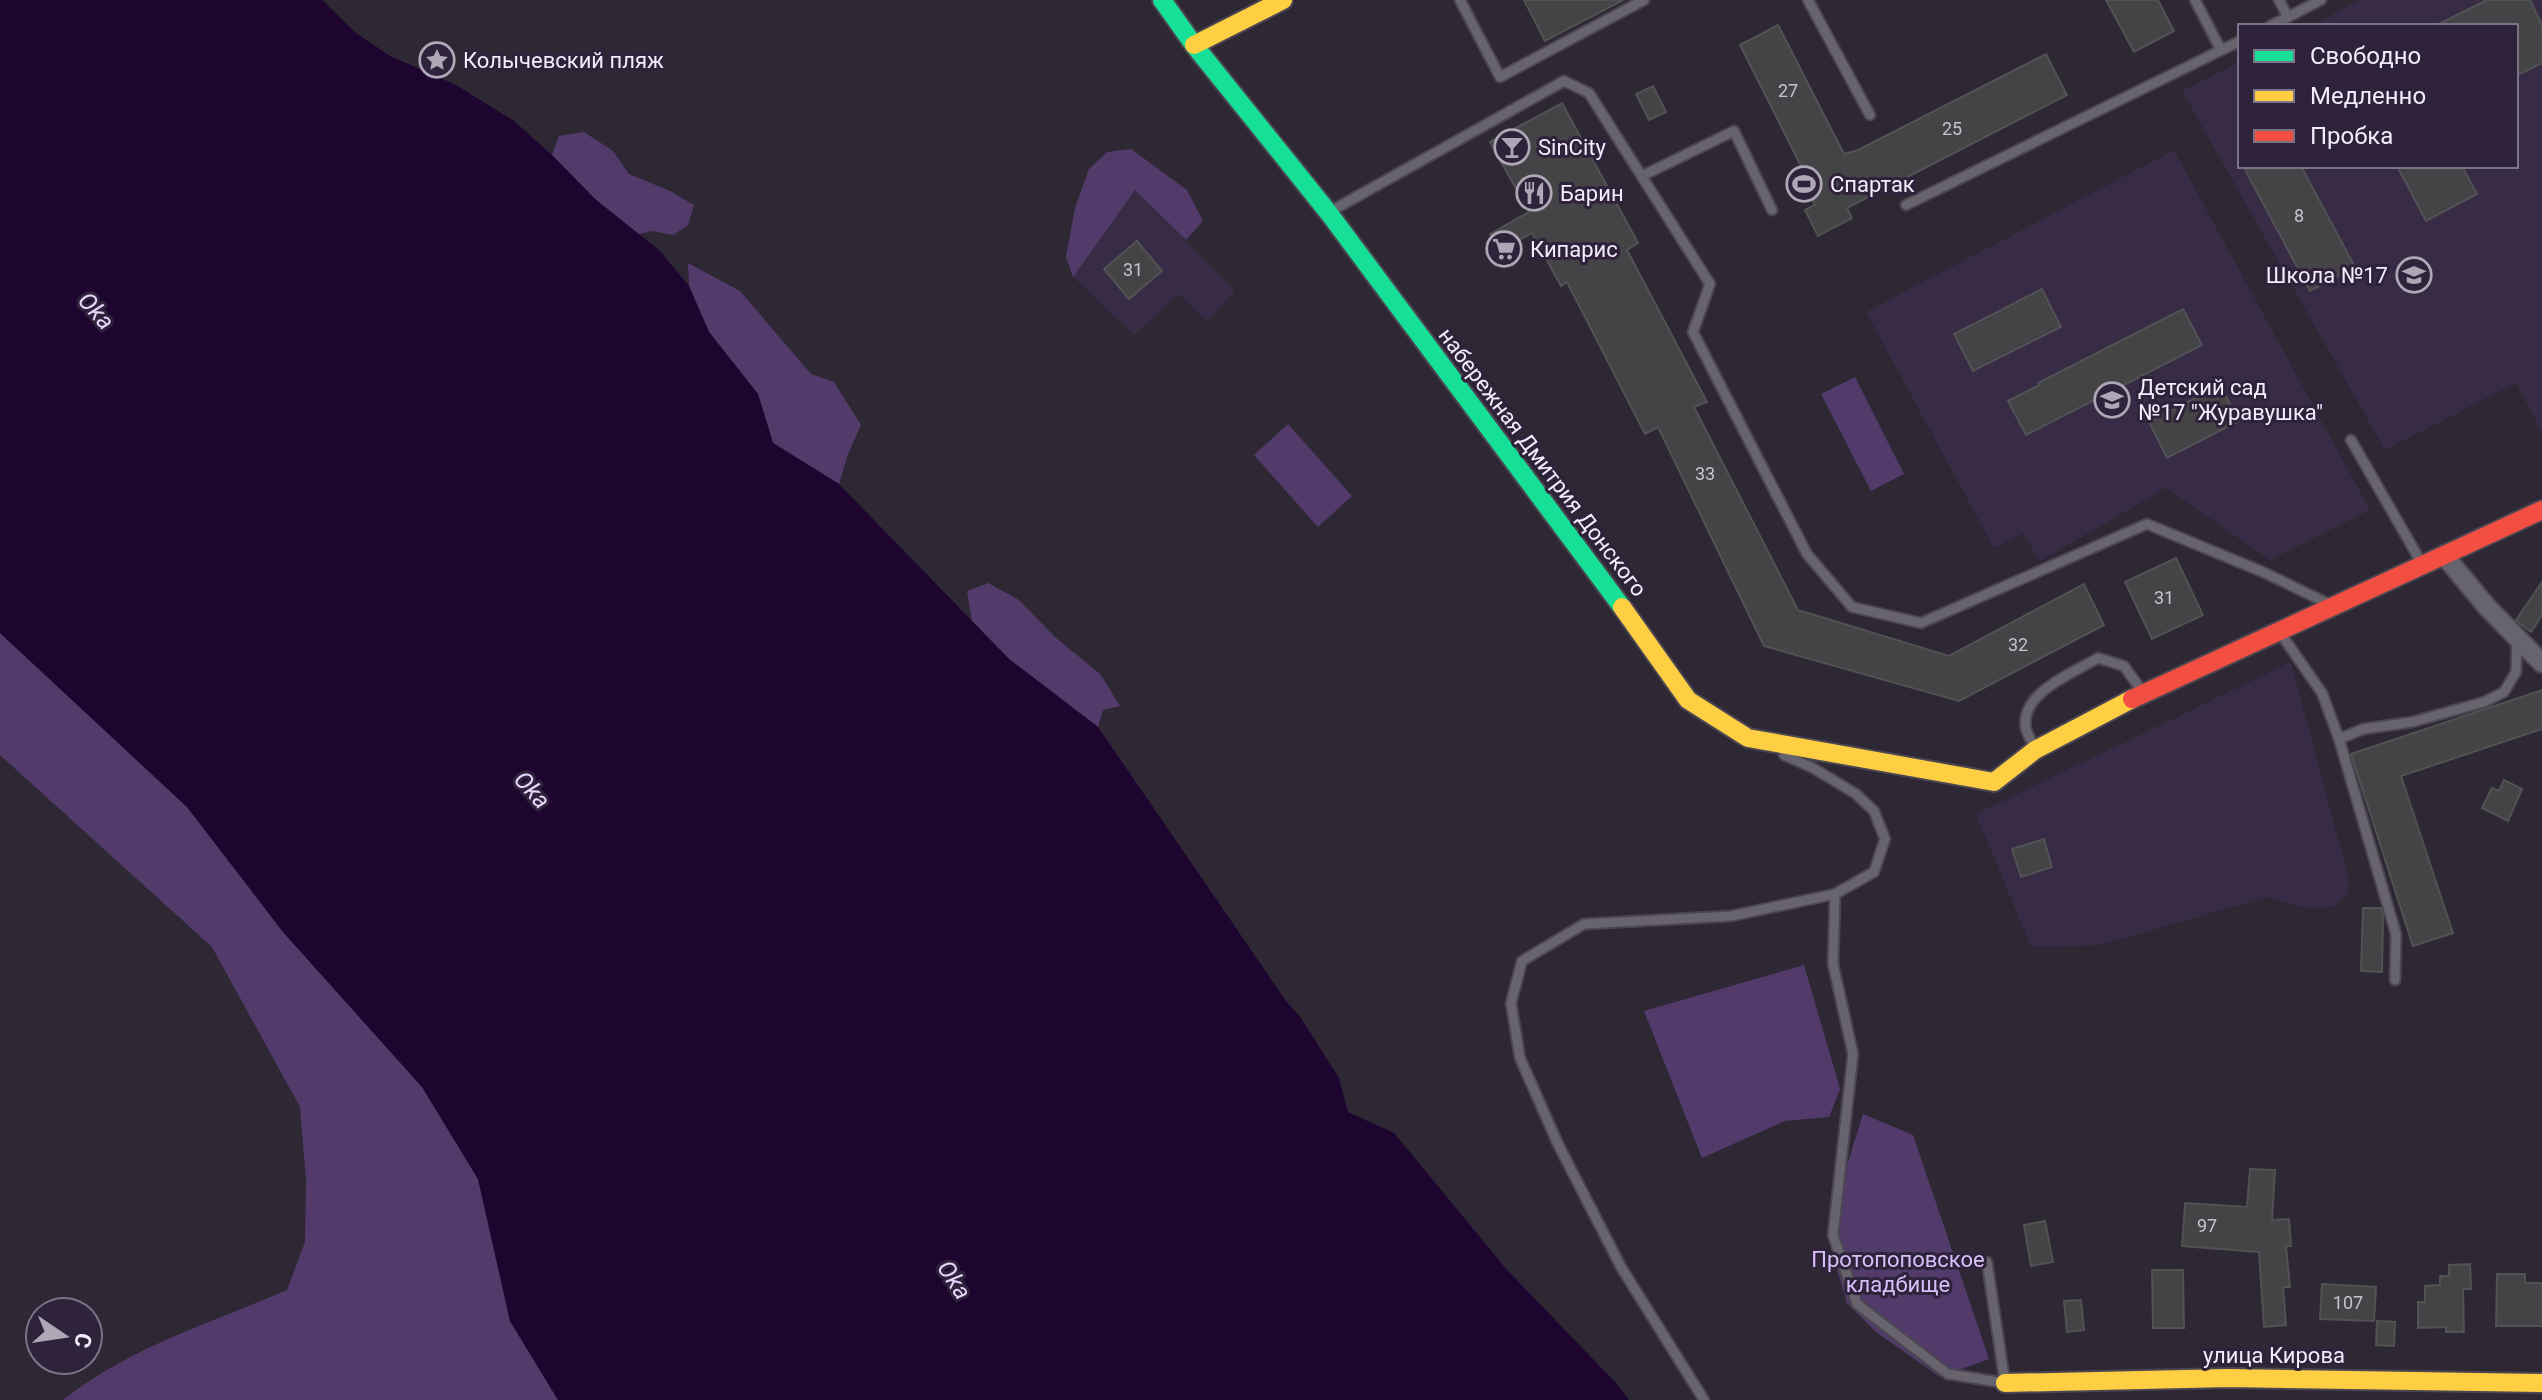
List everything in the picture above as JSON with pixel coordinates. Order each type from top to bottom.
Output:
[{"type":"street","points":[[1194,45],[1283,0]]},
{"type":"street","name":"набережная Дмитрия Донского","points":[[1164,1],[1194,45],[1328,212],[1688,700],[1748,738],[1994,782],[2035,750]]},
{"type":"street","points":[[2035,750],[2143,693],[2542,510]]},
{"type":"street","points":[[2444,555],[2487,607],[2542,663]]},
{"type":"street","name":"улица Кирова","points":[[2005,1383],[2229,1378],[2542,1383]]},
{"type":"lane","points":[[1460,0],[1500,77],[1644,0]]},
{"type":"lane","points":[[1808,0],[1870,115]]},
{"type":"lane","points":[[2195,0],[2221,50]]},
{"type":"lane","points":[[2279,0],[2288,17]]},
{"type":"lane","points":[[2274,24],[2321,0]]},
{"type":"lane","points":[[1906,205],[2238,42]]},
{"type":"lane","points":[[1328,212],[1564,81],[1589,93],[1710,284],[1693,332],[1807,554],[1852,607],[1921,623],[2147,524],[2263,572],[2333,606]]},
{"type":"lane","points":[[1642,176],[1734,131],[1772,210]]},
{"type":"lane","points":[[2351,440],[2422,565]]},
{"type":"lane","points":[[2279,631],[2322,693],[2339,739],[2396,934],[2395,980]]},
{"type":"lane","points":[[2339,739],[2363,729],[2412,722],[2484,702],[2504,692],[2516,672],[2517,638]]},
{"type":"lane","points":[[2035,750],[2026,729],[2027,715],[2035,698],[2098,658],[2124,666],[2143,693]]},
{"type":"lane","points":[[1704,1400],[1621,1267],[1558,1144],[1520,1058],[1511,1003],[1522,961],[1584,924],[1731,916],[1835,894],[1874,872],[1885,839],[1874,811],[1856,794],[1813,768],[1748,738]]},
{"type":"lane","points":[[1835,894],[1833,964],[1853,1054],[1833,1235],[1857,1304],[1948,1374],[2005,1383],[1987,1262]]},
{"type":"shaded area","name":"Школа №17","points":[[2360,0],[2542,0],[2542,432],[2516,383],[2385,450],[2182,91],[2238,63],[2238,168],[2518,168],[2518,24],[2314,24]]},
{"type":"shaded area","name":"Детский сад №17 \"Журавушка\"","points":[[2174,150],[2370,510],[2270,560],[2166,488],[2040,561],[2023,533],[1994,548],[1866,312]]},
{"type":"shaded area","points":[[1135,190],[1235,290],[1208,322],[1179,294],[1134,335],[1073,277]]},
{"type":"shaded area","points":[[2291,662],[2349,880],[2348,894],[2334,907],[2307,908],[2267,897],[2100,945],[2031,947],[1976,814]]},
{"type":"green space","points":[[584,132],[613,151],[629,174],[694,205],[688,225],[673,235],[653,231],[638,234],[595,199],[552,155],[559,136]]},
{"type":"green space","points":[[1131,149],[1187,190],[1203,221],[1186,240],[1135,190],[1073,277],[1066,257],[1075,208],[1089,169],[1107,152]]},
{"type":"green space","points":[[688,263],[740,291],[811,374],[834,382],[861,425],[839,484],[773,443],[758,394],[709,332],[689,286]]},
{"type":"green space","points":[[1855,377],[1904,474],[1871,491],[1821,394]]},
{"type":"green space","points":[[1288,424],[1352,496],[1318,527],[1254,455]]},
{"type":"green space","points":[[988,583],[1019,600],[1054,636],[1101,675],[1120,706],[1103,710],[1098,727],[1009,659],[972,621],[967,591]]},
{"type":"green space","points":[[0,633],[187,807],[283,932],[422,1087],[478,1179],[510,1321],[558,1400],[63,1400],[143,1350],[287,1290],[305,1242],[306,1179],[300,1107],[212,947],[0,755]]},
{"type":"green space","points":[[1804,965],[1840,1089],[1829,1117],[1785,1121],[1702,1158],[1644,1011]]},
{"type":"green space","name":"Протопоповское кладбище","points":[[1863,1114],[1913,1135],[1989,1359],[1940,1377],[1876,1332],[1847,1303],[1828,1227]]},
{"type":"water","name":"Oka","points":[[0,0],[322,0],[356,33],[390,56],[456,85],[514,121],[595,199],[659,250],[689,286],[709,332],[758,394],[773,443],[839,484],[1009,659],[1098,727],[1286,1001],[1301,1018],[1339,1078],[1348,1112],[1394,1133],[1508,1271],[1629,1400],[558,1400],[510,1321],[478,1179],[422,1087],[283,932],[187,807],[0,633]]},
{"type":"building","points":[[1524,0],[1623,0],[1545,41]]},
{"type":"building","points":[[2106,0],[2158,0],[2174,31],[2134,52]]},
{"type":"building","points":[[2487,0],[2530,0],[2542,25],[2542,63],[2518,75],[2518,24],[2439,24]]},
{"type":"building","points":[[1778,25],[1844,154],[1858,150],[2046,54],[2067,95],[1847,208],[1852,218],[1818,236],[1805,210],[1815,205],[1800,175],[1804,172],[1740,45]]},
{"type":"building","points":[[1653,86],[1666,112],[1649,120],[1636,94]]},
{"type":"building","points":[[1562,103],[1638,243],[1627,250],[1707,402],[1694,407],[1798,610],[1949,656],[2084,584],[2104,625],[1959,701],[1764,646],[1658,427],[1645,434],[1567,282],[1561,286],[1532,233],[1500,251],[1490,234],[1529,212],[1490,142]]},
{"type":"building","points":[[2244,168],[2302,168],[2355,267],[2310,291]]},
{"type":"building","points":[[2398,168],[2463,168],[2477,194],[2426,221]]},
{"type":"building","points":[[1137,241],[1162,271],[1129,299],[1104,269]]},
{"type":"building","points":[[2042,289],[2061,327],[1973,371],[1954,334]]},
{"type":"building","points":[[2183,309],[2202,345],[2026,435],[2008,401]]},
{"type":"building","points":[[2220,385],[2239,421],[2167,458],[2149,422]]},
{"type":"building","points":[[2176,558],[2203,615],[2152,639],[2125,582]]},
{"type":"building","points":[[2542,582],[2542,615],[2531,632],[2516,620]]},
{"type":"building","points":[[2542,690],[2542,729],[2401,776],[2453,933],[2413,946],[2351,754]]},
{"type":"building","points":[[2504,780],[2522,789],[2508,821],[2482,808],[2492,788],[2499,791]]},
{"type":"building","points":[[2044,839],[2052,867],[2021,877],[2012,849]]},
{"type":"building","points":[[2363,908],[2381,908],[2382,972],[2361,971]]},
{"type":"building","points":[[2250,1169],[2275,1170],[2272,1220],[2289,1219],[2291,1246],[2286,1246],[2290,1287],[2283,1287],[2286,1325],[2264,1327],[2259,1252],[2182,1246],[2185,1203],[2247,1207]]},
{"type":"building","points":[[2045,1221],[2053,1262],[2031,1266],[2024,1225]]},
{"type":"building","points":[[2470,1264],[2471,1289],[2463,1289],[2464,1332],[2446,1332],[2446,1327],[2418,1328],[2418,1302],[2425,1302],[2425,1286],[2440,1285],[2440,1276],[2449,1276],[2449,1265]]},
{"type":"building","points":[[2152,1270],[2183,1270],[2184,1328],[2153,1328]]},
{"type":"building","points":[[2497,1274],[2525,1274],[2525,1283],[2542,1283],[2542,1326],[2496,1326]]},
{"type":"building","points":[[2322,1284],[2376,1287],[2374,1321],[2320,1319]]},
{"type":"building","points":[[2081,1300],[2084,1330],[2067,1332],[2064,1301]]},
{"type":"building","points":[[2377,1321],[2395,1322],[2394,1346],[2376,1345]]},
{"type":"traffic: fast","points":[[1162,0],[1194,45],[1328,212],[1622,607]]},
{"type":"traffic: slow","points":[[1194,45],[1283,0]]},
{"type":"traffic: slow","points":[[1622,607],[1688,700],[1748,738],[1994,782],[2035,750],[2132,699]]},
{"type":"traffic: slow","points":[[2005,1383],[2229,1378],[2542,1383]]},
{"type":"traffic: jam","points":[[2132,699],[2542,510]]},
{"type":"place","name":"Колычевский пляж","points":[[437,60]]},
{"type":"place","name":"SinCity","points":[[1512,147]]},
{"type":"place","name":"Спартак","points":[[1804,184]]},
{"type":"place","name":"Барин","points":[[1534,193]]},
{"type":"place","name":"Кипарис","points":[[1504,249]]},
{"type":"place","name":"Школа №17","points":[[2414,275]]},
{"type":"place","name":"Детский сад №17 \"Журавушка\"","points":[[2112,400]]}]
